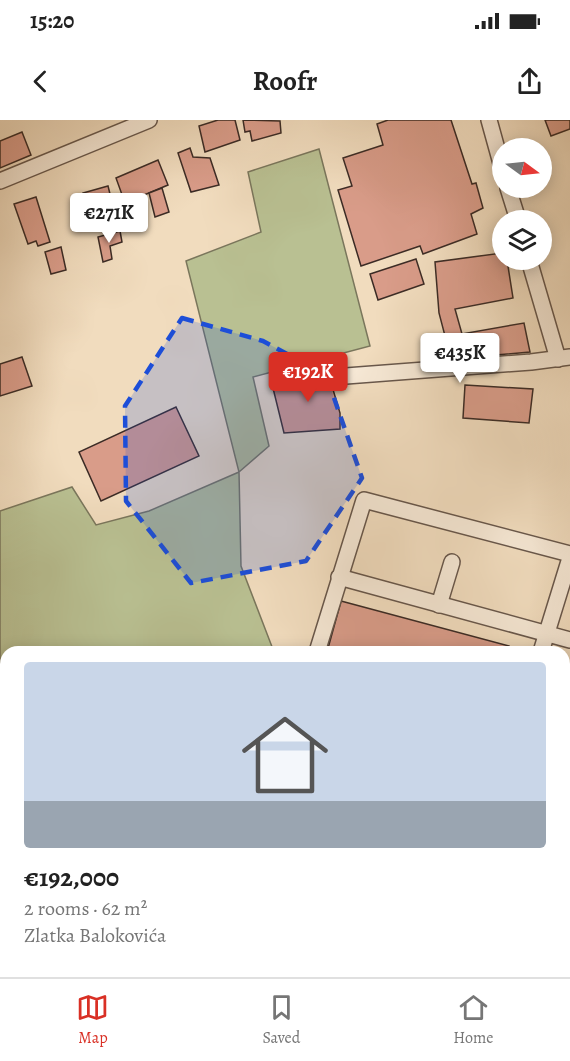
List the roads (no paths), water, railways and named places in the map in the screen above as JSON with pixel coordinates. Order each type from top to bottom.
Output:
[{"type":"street","points":[[0,181],[149,120]]},
{"type":"street","points":[[489,120],[494,138]]},
{"type":"street","points":[[346,376],[564,358],[533,270]]},
{"type":"street","points":[[319,646],[364,500],[570,556],[543,646]]},
{"type":"street","points":[[439,605],[452,562]]},
{"type":"street","points":[[339,578],[570,640]]}]
